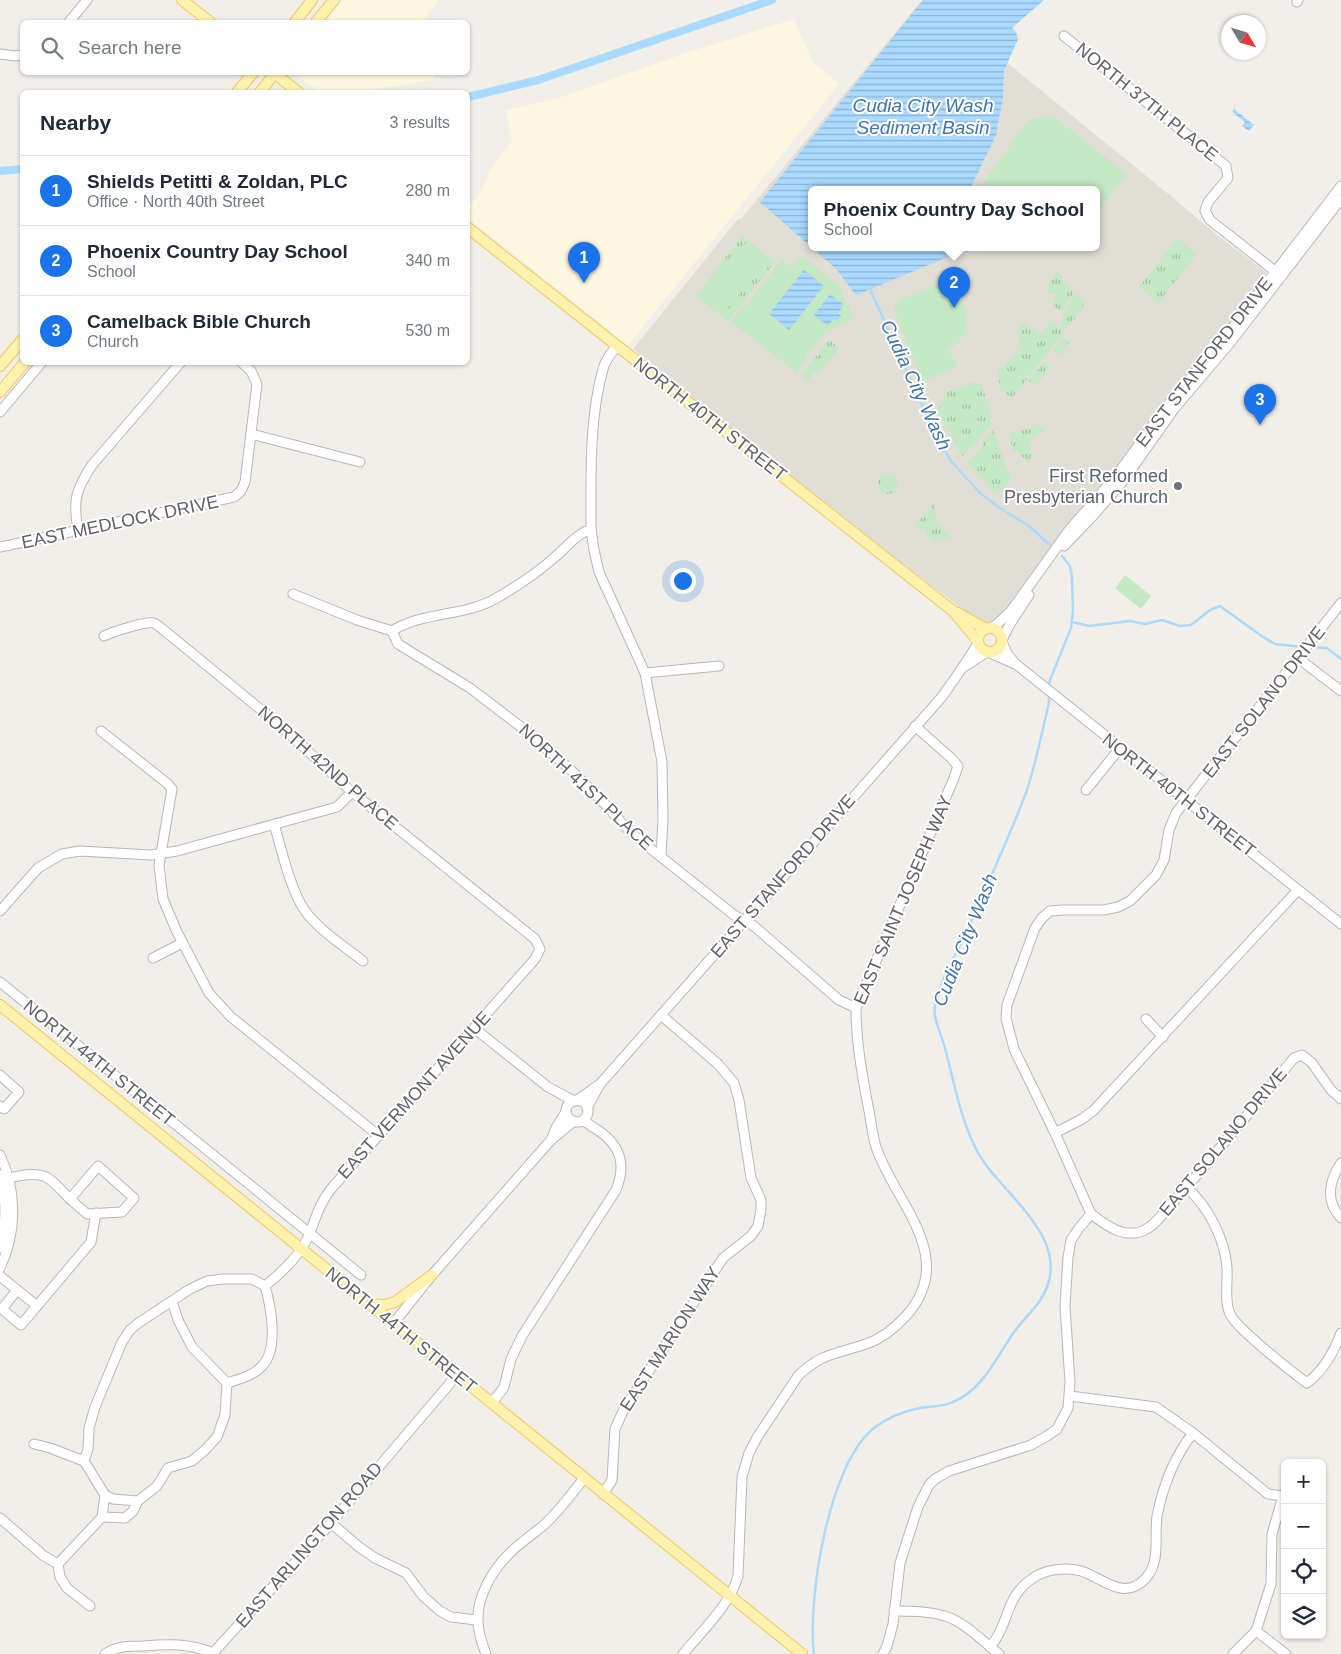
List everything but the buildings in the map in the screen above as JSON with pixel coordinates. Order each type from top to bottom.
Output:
[{"type":"main road","points":[[182,0],[207,20]]},
{"type":"main road","points":[[297,20],[312,0]]},
{"type":"main road","points":[[318,20],[334,0]]},
{"type":"main road","points":[[239,90],[251,75]]},
{"type":"main road","points":[[262,90],[273,75]]},
{"type":"main road","points":[[277,75],[296,90]]},
{"type":"main road","name":"NORTH 40TH STREET","points":[[470,230],[953,611],[988,628]]},
{"type":"main road","points":[[0,366],[20,342]]},
{"type":"main road","points":[[0,392],[22,365]]},
{"type":"main road","name":"NORTH 40TH STREET","points":[[953,611],[978,642]]},
{"type":"main road","points":[[988,628],[997,630],[1002,641],[999,648],[989,653],[981,649],[978,642],[980,633],[988,628]]},
{"type":"main road","name":"NORTH 44TH STREET","points":[[0,1005],[798,1651]]},
{"type":"main road","points":[[369,1304],[384,1305],[396,1302],[432,1275]]},
{"type":"street","points":[[71,20],[87,0]]},
{"type":"street","name":"NORTH 37TH PLACE","points":[[1064,36],[1226,166],[1228,178],[1208,202],[1205,211],[1210,220],[1278,274]]},
{"type":"street","points":[[0,54],[19,56]]},
{"type":"street","name":"EAST STANFORD DRIVE","points":[[1002,641],[1010,624],[1054,557],[1124,480],[1174,408],[1230,343],[1341,186]]},
{"type":"street","name":"EAST STANFORD DRIVE","points":[[988,628],[996,625],[1011,611],[1070,529],[1117,474],[1170,402],[1341,199]]},
{"type":"street","points":[[617,346],[603,367],[596,405],[591,464],[591,529],[599,572],[645,673],[662,762],[663,818],[661,856]]},
{"type":"street","points":[[0,412],[39,365]]},
{"type":"street","points":[[78,531],[75,503],[81,482],[92,465],[178,365]]},
{"type":"street","name":"EAST MEDLOCK DRIVE","points":[[0,547],[234,498],[242,491],[245,482],[257,384],[255,377],[244,365]]},
{"type":"street","points":[[251,434],[360,462]]},
{"type":"street","points":[[293,594],[357,620],[392,631],[414,620],[469,610],[493,600],[527,580],[580,533],[591,529]]},
{"type":"street","name":"EAST SOLANO DRIVE","points":[[1341,603],[1176,813],[1169,830],[1164,860],[1156,876],[1130,901],[1118,907],[1104,910],[1063,910],[1050,912],[1042,918],[1035,928],[1011,992],[1006,1018],[1014,1048],[1055,1132],[1091,1214],[1107,1226],[1120,1232],[1143,1231],[1152,1225],[1294,1058],[1302,1055],[1312,1063],[1331,1090],[1341,1099]]},
{"type":"street","name":"NORTH 42ND PLACE","points":[[104,636],[115,631],[153,623],[282,727],[352,792],[535,939],[540,949]]},
{"type":"street","name":"NORTH 41ST PLACE","points":[[392,631],[398,644],[470,688],[529,733],[572,771],[631,832],[734,915],[754,926],[839,1000],[856,1008]]},
{"type":"street","name":"NORTH 40TH STREET","points":[[1002,641],[1008,655],[1017,665],[1341,924]]},
{"type":"street","name":"EAST STANFORD DRIVE","points":[[551,1140],[569,1104],[600,1084],[940,698],[964,667],[969,655],[978,642]]},
{"type":"street","name":"EAST STANFORD DRIVE","points":[[964,667],[989,653]]},
{"type":"street","name":"NORTH 40TH STREET","points":[[989,653],[1017,665]]},
{"type":"street","points":[[1298,658],[1341,691]]},
{"type":"street","points":[[645,673],[719,666]]},
{"type":"street","name":"EAST SAINT JOSEPH WAY","points":[[730,1595],[738,1576],[742,1477],[749,1453],[758,1436],[798,1376],[827,1355],[867,1344],[894,1328],[913,1306],[924,1283],[926,1266],[922,1236],[882,1164],[876,1144],[856,1028],[856,1008],[958,766],[952,758],[916,726]]},
{"type":"street","points":[[101,731],[172,789],[159,865],[163,899],[170,919],[209,993],[231,1016],[378,1135]]},
{"type":"street","points":[[1086,790],[1120,748]]},
{"type":"street","points":[[0,911],[38,868],[62,854],[80,852],[151,856],[177,851],[337,807],[352,792]]},
{"type":"street","points":[[274,824],[295,892],[303,907],[320,926],[363,961]]},
{"type":"street","points":[[1055,1132],[1082,1119],[1093,1111],[1298,890]]},
{"type":"street","points":[[154,958],[182,943]]},
{"type":"street","name":"EAST VERMONT AVENUE","points":[[265,1286],[287,1265],[310,1233],[322,1200],[535,959],[540,949]]},
{"type":"street","name":"NORTH 44TH STREET","points":[[0,982],[361,1275]]},
{"type":"street","name":"EAST MARION WAY","points":[[604,1494],[612,1480],[616,1429],[621,1414],[723,1258],[746,1242],[758,1226],[762,1210],[761,1200],[751,1178],[739,1100],[734,1083],[718,1064],[661,1014]]},
{"type":"street","points":[[1146,1019],[1163,1037]]},
{"type":"street","points":[[474,1028],[548,1087],[575,1101],[583,1102],[602,1132],[615,1146],[621,1160],[621,1174],[616,1190],[522,1336],[511,1358],[504,1387],[492,1403]]},
{"type":"street","points":[[0,1075],[19,1092],[4,1109],[0,1106]]},
{"type":"street","name":"EAST STANFORD DRIVE","points":[[393,1324],[432,1275],[551,1140],[587,1115],[600,1084]]},
{"type":"street","points":[[548,1087],[566,1111],[568,1117],[602,1132]]},
{"type":"street","points":[[0,1155],[4,1211],[0,1248]]},
{"type":"street","points":[[1341,1163],[1333,1177],[1329,1192],[1332,1205],[1341,1218]]},
{"type":"street","points":[[3,1178],[38,1175],[46,1178],[87,1214],[122,1212],[134,1198],[98,1166],[70,1199]]},
{"type":"street","points":[[0,1268],[9,1246],[12,1232],[13,1204],[3,1178]]},
{"type":"street","points":[[1186,1187],[1199,1200],[1220,1237],[1227,1266],[1228,1306],[1230,1314],[1240,1327],[1307,1383],[1314,1378],[1331,1355],[1341,1333]]},
{"type":"street","points":[[17,1290],[2,1309],[21,1325],[91,1242],[96,1213]]},
{"type":"street","points":[[883,1654],[893,1624],[900,1563],[918,1508],[929,1485],[948,1471],[1031,1445],[1048,1436],[1056,1429],[1068,1408],[1070,1382],[1064,1306],[1068,1257],[1071,1240],[1091,1214]]},
{"type":"street","points":[[0,1276],[37,1306]]},
{"type":"street","points":[[84,1461],[88,1449],[89,1428],[95,1406],[122,1342],[130,1330],[190,1289],[207,1281],[252,1279],[265,1286],[272,1321],[270,1353],[263,1366],[249,1376],[227,1383]]},
{"type":"street","points":[[102,1517],[125,1518],[133,1512],[138,1501],[157,1486],[168,1468],[192,1460],[205,1450],[217,1437],[225,1415],[227,1383],[192,1347],[178,1320],[172,1301]]},
{"type":"street","name":"EAST ARLINGTON ROAD","points":[[105,1654],[114,1648],[123,1646],[169,1644],[204,1649],[214,1653],[458,1375]]},
{"type":"street","points":[[1070,1396],[1156,1407],[1193,1433],[1268,1494],[1283,1496],[1272,1534],[1271,1584],[1256,1630],[1233,1654]]},
{"type":"street","points":[[990,1647],[1002,1629],[1009,1605],[1015,1595],[1024,1584],[1035,1576],[1069,1569],[1089,1574],[1114,1588],[1133,1587],[1146,1577],[1152,1569],[1155,1560],[1157,1517],[1166,1482],[1176,1458],[1193,1433]]},
{"type":"street","points":[[34,1444],[84,1461],[105,1495],[113,1499],[138,1501]]},
{"type":"street","points":[[486,1654],[479,1632],[478,1620],[481,1600],[489,1580],[508,1555],[561,1508],[584,1478]]},
{"type":"street","points":[[58,1564],[102,1517],[105,1495]]},
{"type":"street","points":[[0,1518],[44,1556],[58,1564]]},
{"type":"street","points":[[330,1523],[358,1547],[375,1558],[406,1573],[423,1596],[440,1611],[451,1616],[478,1620]]},
{"type":"street","points":[[58,1564],[60,1576],[67,1588],[90,1606]]},
{"type":"street","points":[[683,1654],[730,1595]]},
{"type":"street","points":[[894,1611],[930,1612],[946,1616],[960,1624],[998,1654]]},
{"type":"street","points":[[1256,1630],[1286,1654]]},
{"type":"shaded area","points":[[343,0],[439,0],[424,20],[328,20]]},
{"type":"shaded area","points":[[922,0],[930,0],[1218,236],[1266,272],[1265,278],[1220,337],[1166,400],[1107,480],[1077,514],[1001,616],[986,624],[970,615],[813,495],[633,349],[738,219],[741,219]]},
{"type":"shaded area","points":[[794,19],[812,61],[839,84],[628,345],[470,220],[470,205],[482,190],[491,168],[512,141],[506,110],[559,98],[680,55]]},
{"type":"shaded area","points":[[296,75],[436,75],[432,80],[372,90],[316,90]]},
{"type":"green space","points":[[1053,116],[1127,174],[1100,208],[1100,186],[982,186],[1024,125],[1032,119]]},
{"type":"green space","points":[[742,236],[775,262],[728,321],[696,296]]},
{"type":"green space","points":[[1177,238],[1197,254],[1158,303],[1139,287]]},
{"type":"green space","points":[[745,243],[766,260],[759,270],[738,253]]},
{"type":"green space","points":[[801,256],[839,285],[854,319],[830,330],[828,333],[826,331],[805,357],[807,358],[796,372],[731,322],[782,259],[792,267]]},
{"type":"green space","points":[[735,257],[756,274],[748,284],[727,267]]},
{"type":"green space","points":[[724,271],[745,288],[737,297],[716,281]]},
{"type":"green space","points":[[1057,272],[1074,292],[1061,313],[1053,306],[1056,294],[1048,293],[1048,284]]},
{"type":"green space","points":[[952,278],[965,308],[967,324],[961,339],[942,354],[950,351],[957,367],[923,381],[895,316],[898,314],[894,309],[897,301]]},
{"type":"green space","points":[[711,287],[732,303],[724,313],[703,297]]},
{"type":"green space","points":[[1076,293],[1086,301],[1080,312],[1065,330],[1060,326],[1063,314]]},
{"type":"green space","points":[[1051,321],[1063,333],[1012,398],[1000,389],[998,369],[1004,367],[1020,347],[1018,329],[1023,322],[1040,334]]},
{"type":"green space","points":[[1063,337],[1069,342],[1059,355],[1053,350]]},
{"type":"green space","points":[[829,340],[839,348],[819,374],[815,372],[808,381],[801,376]]},
{"type":"green space","points":[[1044,362],[1050,367],[1036,386],[1029,381]]},
{"type":"green space","points":[[977,381],[979,384],[982,384],[992,423],[962,457],[938,410],[947,391]]},
{"type":"green space","points":[[1035,423],[1045,432],[1032,439],[1030,448],[1034,457],[1029,463],[1017,451],[1013,451],[1009,433],[1028,429]]},
{"type":"green space","points":[[992,430],[996,436],[1006,468],[1012,478],[1002,490],[996,493],[966,462],[970,461],[984,444],[982,442]]},
{"type":"green space","points":[[888,474],[895,477],[898,484],[895,491],[888,494],[881,491],[878,484],[881,477]]},
{"type":"green space","points":[[934,502],[937,522],[933,524],[933,527],[936,524],[940,524],[942,529],[952,538],[934,541],[926,534],[926,529],[920,530],[915,526]]},
{"type":"green space","points":[[1125,575],[1151,596],[1141,609],[1115,588]]},
{"type":"water","name":"Cudia City Wash Sediment Basin","points":[[923,0],[1044,0],[1012,28],[1016,32],[1018,39],[1004,71],[1003,97],[996,135],[971,186],[808,186],[808,244],[760,202]]},
{"type":"water","points":[[1234,109],[1254,125],[1249,131],[1242,126],[1245,122],[1232,112]]},
{"type":"water","name":"Cudia City Wash Sediment Basin","points":[[816,251],[951,251],[950,256],[856,295],[836,269]]},
{"type":"water","points":[[804,270],[824,286],[789,330],[769,314]]},
{"type":"water","points":[[830,294],[844,305],[838,313],[841,316],[837,321],[833,319],[828,326],[814,315]]},
{"type":"waterway","points":[[470,97],[538,80],[772,0]]},
{"type":"waterway","points":[[0,171],[20,169]]},
{"type":"waterway","name":"Cudia City Wash","points":[[869,287],[937,438],[951,461],[980,493],[1029,526],[1050,545]]},
{"type":"waterway","name":"Cudia City Wash","points":[[1049,689],[1050,680],[1071,628],[1073,611],[1070,566],[1062,556]]},
{"type":"waterway","points":[[1072,622],[1089,626],[1130,621],[1145,624],[1162,620],[1180,626],[1191,625],[1210,610],[1220,606],[1275,644],[1303,647]]},
{"type":"waterway","points":[[1309,647],[1327,648],[1341,659]]},
{"type":"waterway","name":"Cudia City Wash","points":[[814,1654],[814,1600],[824,1534],[833,1500],[845,1470],[858,1446],[874,1428],[890,1418],[914,1409],[949,1404],[964,1397],[988,1372],[1014,1332],[1037,1305],[1047,1287],[1051,1267],[1048,1249],[1039,1231],[1027,1213],[986,1165],[970,1137],[936,1020],[935,1008],[944,977],[980,903],[1027,790],[1049,703],[1049,694]]},
{"type":"place","name":"Shields Petitti & Zoldan, PLC","points":[[584,283]]},
{"type":"place","name":"Phoenix Country Day School","points":[[954,308]]},
{"type":"place","name":"Camelback Bible Church","points":[[1260,425]]},
{"type":"place","name":"First Reformed Presbyterian Church","points":[[1178,486]]}]
